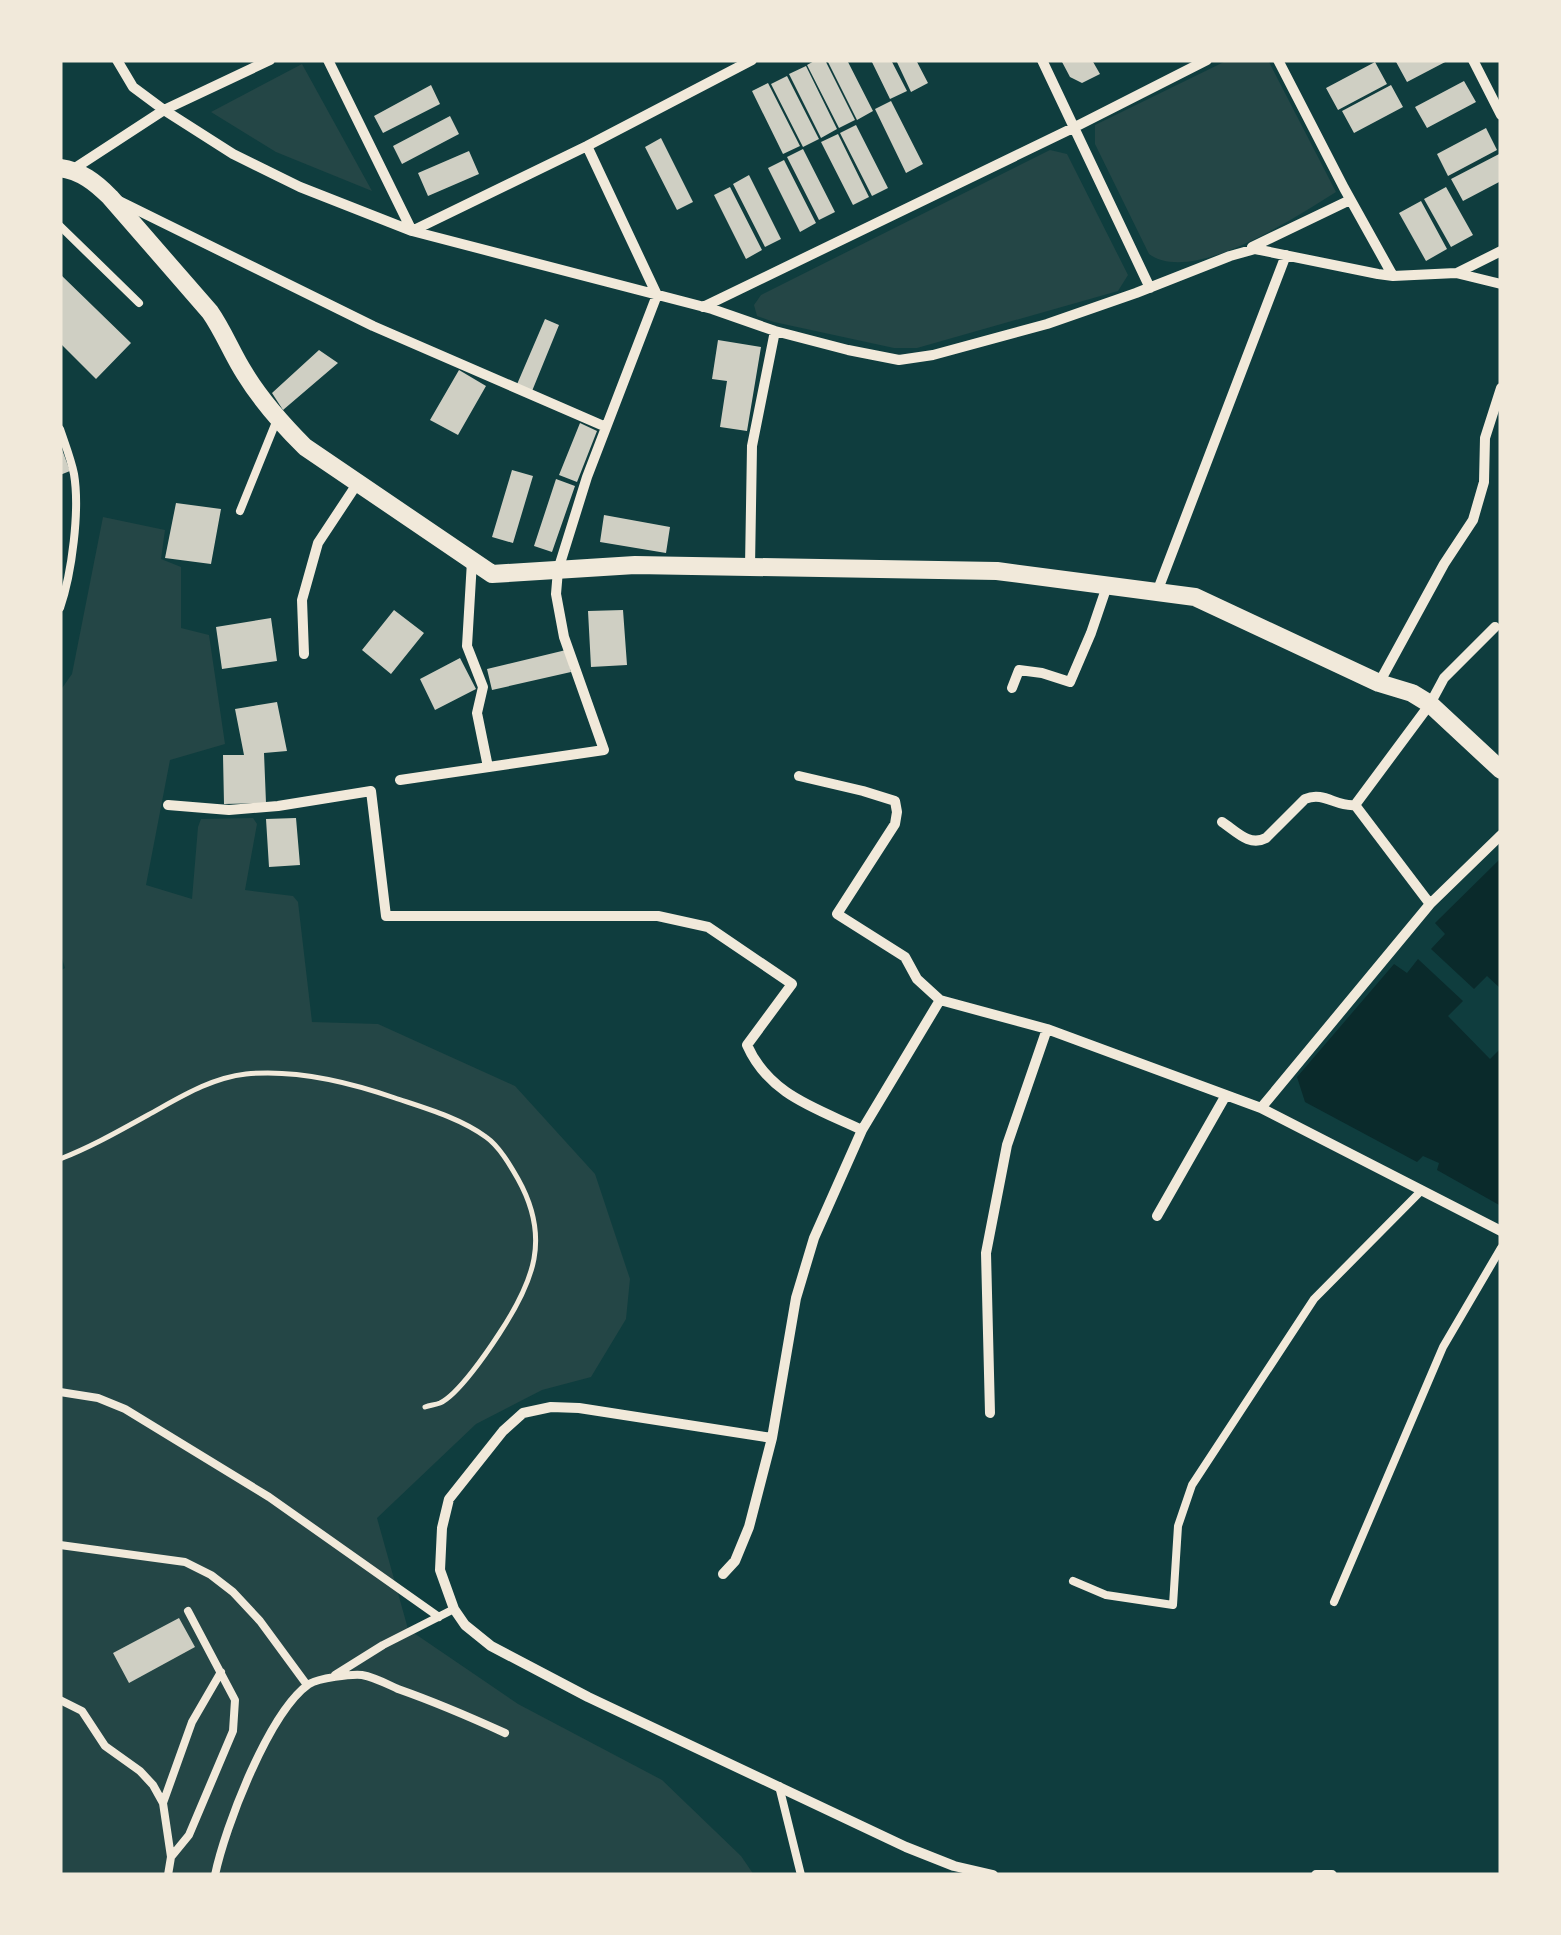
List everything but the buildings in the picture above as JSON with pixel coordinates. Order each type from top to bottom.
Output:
[{"type":"street","points":[[117,60],[133,87],[233,154],[266,172],[412,231],[703,307],[774,330],[899,360],[1048,324],[1150,288],[1244,251],[1350,200]]},
{"type":"street","points":[[64,167],[164,110],[270,60]]},
{"type":"street","points":[[328,60],[412,231]]},
{"type":"street","points":[[412,231],[752,60]]},
{"type":"street","points":[[1042,60],[1150,288]]},
{"type":"street","points":[[703,307],[1207,60]]},
{"type":"street","points":[[1278,60],[1393,276]]},
{"type":"street","points":[[1473,60],[1501,116]]},
{"type":"street","points":[[400,780],[604,750],[564,637],[556,594],[558,570],[587,477],[657,295],[587,146]]},
{"type":"street","points":[[64,167],[92,180],[110,197],[210,312],[247,378],[305,447],[492,574],[635,565],[997,571],[1195,596],[1379,683],[1412,693],[1430,704],[1501,770]]},
{"type":"street","points":[[110,197],[374,326],[606,427]]},
{"type":"street","points":[[1244,251],[1263,249],[1393,276],[1456,273],[1501,284]]},
{"type":"street","points":[[1456,273],[1501,251]]},
{"type":"street","points":[[1156,592],[1286,256]]},
{"type":"street","points":[[750,567],[752,446],[774,330]]},
{"type":"street","points":[[1379,683],[1444,564],[1474,520],[1484,482],[1485,438],[1501,388]]},
{"type":"street","points":[[304,654],[302,600],[318,543],[358,484]]},
{"type":"street","points":[[472,560],[467,646],[483,686],[477,713],[488,767]]},
{"type":"street","points":[[1012,688],[1019,670],[1070,682],[1107,586]]},
{"type":"street","points":[[1222,822],[1251,842],[1260,842],[1312,795],[1344,806],[1356,804],[1430,704],[1444,678],[1495,627]]},
{"type":"street","points":[[800,776],[895,802],[895,824],[837,914],[904,957],[917,979],[940,1000],[1047,1029],[1226,1094],[1501,1231]]},
{"type":"street","points":[[168,806],[229,810],[371,791],[386,916],[658,916],[708,927],[792,984],[747,1045],[765,1075],[782,1091],[862,1130]]},
{"type":"street","points":[[1356,804],[1430,904]]},
{"type":"street","points":[[1260,1108],[1430,904],[1501,835]]},
{"type":"street","points":[[724,1574],[735,1561],[750,1527],[814,1238],[862,1130],[940,1000]]},
{"type":"street","points":[[990,1413],[986,1253],[1007,1145],[1047,1029]]},
{"type":"street","points":[[1157,1216],[1226,1094]]},
{"type":"street","points":[[772,1438],[580,1408],[551,1407],[522,1413],[449,1499],[442,1528],[440,1570],[454,1610],[465,1625],[491,1646],[588,1697],[906,1846],[954,1866],[993,1875]]},
{"type":"street","points":[[1316,1875],[1332,1875]]},
{"type":"lane","points":[[60,226],[140,302]]},
{"type":"lane","points":[[240,511],[278,418]]},
{"type":"lane","points":[[60,429],[75,488],[72,563],[60,608]]},
{"type":"lane","points":[[1073,1581],[1106,1595],[1172,1605],[1178,1526],[1192,1485],[1314,1299],[1422,1190]]},
{"type":"lane","points":[[1334,1602],[1443,1347],[1501,1248]]},
{"type":"lane","points":[[60,1392],[98,1398],[124,1409],[270,1497],[439,1617]]},
{"type":"lane","points":[[60,1545],[185,1562],[211,1575],[234,1592],[260,1620],[307,1685]]},
{"type":"lane","points":[[330,1678],[383,1644],[454,1610]]},
{"type":"lane","points":[[170,1858],[189,1834],[233,1731],[235,1700],[188,1611]]},
{"type":"lane","points":[[163,1803],[192,1722],[221,1672]]},
{"type":"lane","points":[[215,1875],[221,1846],[261,1748],[307,1685],[361,1675],[439,1703],[505,1733]]},
{"type":"lane","points":[[60,1700],[82,1710],[105,1746],[153,1785],[163,1803],[170,1858],[168,1875]]},
{"type":"lane","points":[[779,1786],[801,1875]]},
{"type":"path","points":[[60,1159],[92,1146],[196,1088],[245,1074],[317,1077],[364,1087],[420,1106],[489,1138],[531,1203],[535,1257],[528,1284],[482,1360],[444,1402],[425,1407]]},
{"type":"shaded area","points":[[1228,60],[1268,60],[1336,192],[1244,244],[1217,255],[1168,262],[1149,254],[1095,144],[1095,125]]},
{"type":"shaded area","points":[[302,64],[372,191],[276,152],[211,112]]},
{"type":"shaded area","points":[[1050,150],[1067,154],[1128,275],[1118,291],[917,348],[894,348],[757,316],[754,305],[761,295]]},
{"type":"shaded area","points":[[103,517],[165,530],[161,559],[181,567],[181,628],[209,635],[225,744],[170,760],[146,885],[192,899],[201,819],[253,818],[257,824],[245,890],[293,896],[298,902],[312,1022],[378,1024],[515,1086],[595,1174],[630,1279],[626,1319],[591,1377],[542,1390],[476,1424],[377,1518],[408,1629],[518,1704],[662,1780],[741,1856],[754,1875],[60,1875],[60,971],[65,968],[60,952],[60,691],[72,674]]},
{"type":"shaded area","points":[[1501,858],[1501,989],[1487,976],[1474,989],[1431,949],[1445,934],[1435,923]]},
{"type":"shaded area","points":[[1418,959],[1463,1001],[1448,1016],[1490,1059],[1501,1048],[1501,1206],[1437,1170],[1439,1163],[1423,1156],[1417,1162],[1305,1102],[1297,1077],[1394,964],[1407,973]]}]
